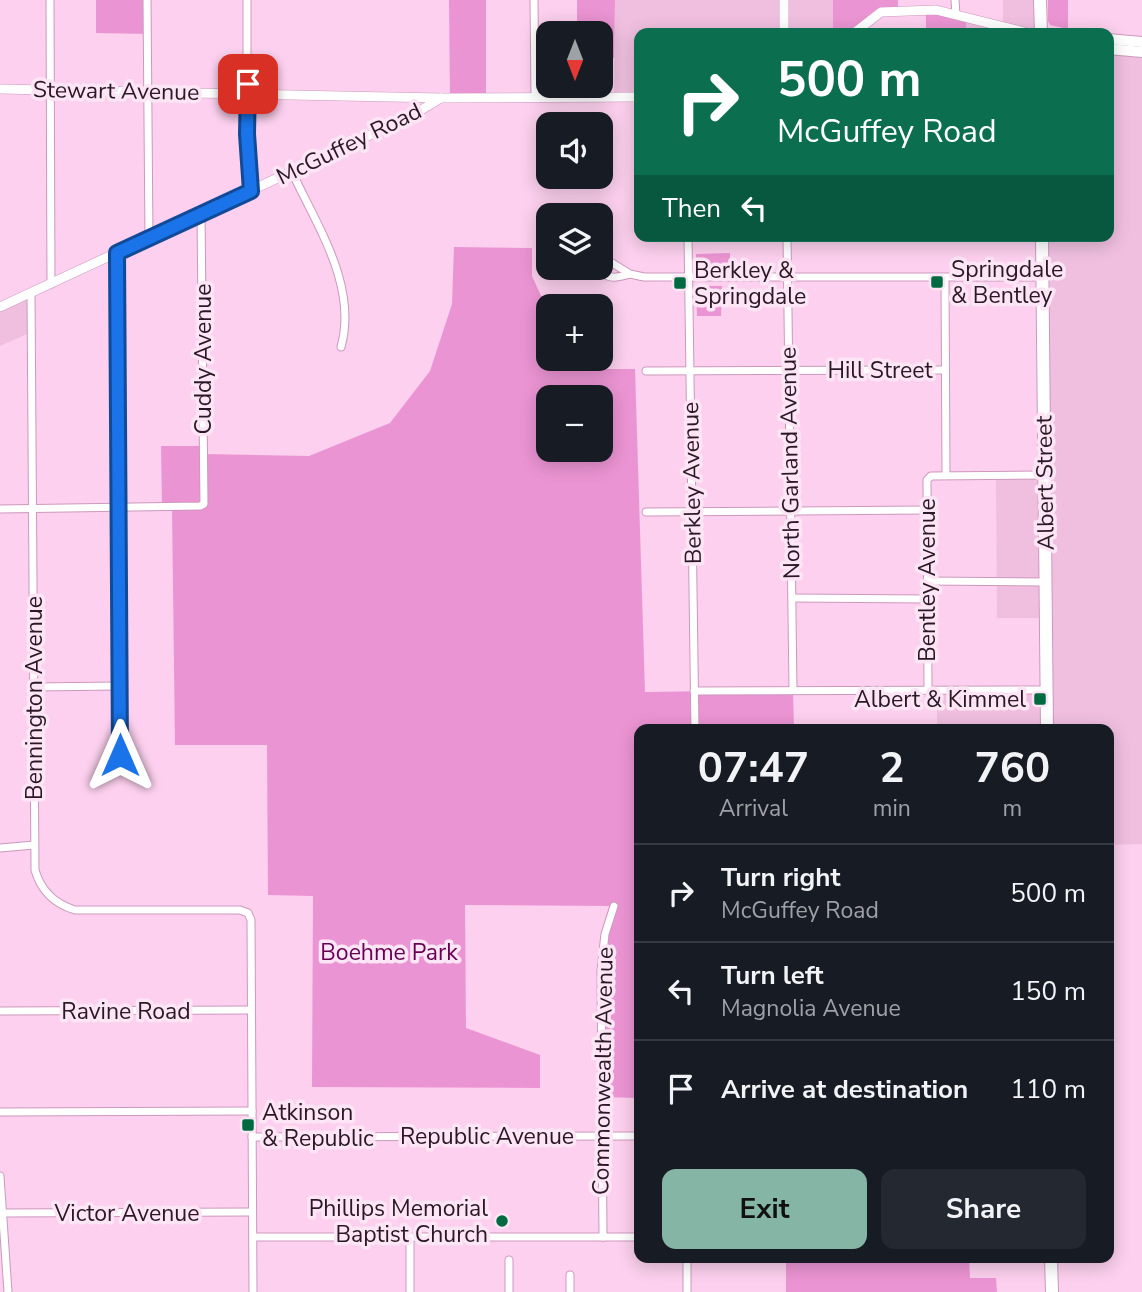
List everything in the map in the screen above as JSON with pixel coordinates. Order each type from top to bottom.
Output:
[{"type":"main road","points":[[1040,0],[1041,28]]},
{"type":"main road","points":[[1114,40],[1142,42]]},
{"type":"main road","points":[[1114,50],[1142,52]]},
{"type":"main road","name":"Albert Street","points":[[1042,242],[1047,724]]},
{"type":"main road","points":[[1051,1263],[1052,1292]]},
{"type":"street","points":[[50,0],[51,284]]},
{"type":"street","points":[[147,0],[149,238]]},
{"type":"street","points":[[247,0],[247,134],[251,191]]},
{"type":"street","points":[[534,0],[535,97]]},
{"type":"street","points":[[784,0],[784,28]]},
{"type":"street","points":[[956,0],[956,15]]},
{"type":"street","points":[[860,28],[881,12],[936,10],[1008,28]]},
{"type":"street","name":"Stewart Avenue","points":[[0,89],[441,97]]},
{"type":"street","name":"McGuffey Road","points":[[0,307],[411,116],[441,97],[634,97]]},
{"type":"street","points":[[292,172],[341,280],[346,311],[341,347]]},
{"type":"street","name":"Cuddy Avenue","points":[[118,508],[204,504],[201,214]]},
{"type":"street","name":"Berkley Avenue","points":[[688,242],[695,724]]},
{"type":"street","name":"North Garland Avenue","points":[[787,242],[793,690]]},
{"type":"street","points":[[117,253],[120,755]]},
{"type":"street","points":[[630,274],[644,277],[1043,277]]},
{"type":"street","name":"Bentley Avenue","points":[[928,690],[927,480],[932,476],[946,475],[944,278]]},
{"type":"street","name":"Bennington Avenue","points":[[31,293],[35,870],[40,883],[52,899],[66,907],[84,911],[240,910],[248,913],[251,920],[251,1010]]},
{"type":"street","name":"Hill Street","points":[[646,371],[945,370]]},
{"type":"street","points":[[946,475],[1044,475]]},
{"type":"street","points":[[0,509],[118,508]]},
{"type":"street","points":[[646,512],[926,510]]},
{"type":"street","points":[[927,581],[1046,582]]},
{"type":"street","points":[[792,598],[927,599]]},
{"type":"street","points":[[34,687],[119,686]]},
{"type":"street","points":[[694,691],[1046,690]]},
{"type":"street","points":[[0,848],[34,845]]},
{"type":"street","name":"Commonwealth Avenue","points":[[603,1237],[601,971],[605,934],[614,906]]},
{"type":"street","points":[[251,1010],[253,1292]]},
{"type":"street","name":"Ravine Road","points":[[0,1011],[251,1010]]},
{"type":"street","points":[[0,1112],[252,1111]]},
{"type":"street","name":"Republic Avenue","points":[[252,1137],[634,1136]]},
{"type":"street","points":[[0,1176],[8,1292]]},
{"type":"street","name":"Victor Avenue","points":[[2,1213],[252,1212]]},
{"type":"street","points":[[253,1237],[634,1237]]},
{"type":"street","points":[[410,1237],[410,1292]]},
{"type":"street","points":[[509,1260],[509,1292]]},
{"type":"street","points":[[687,1263],[687,1292]]},
{"type":"street","points":[[570,1275],[570,1292]]},
{"type":"shaded area","points":[[615,0],[833,0],[833,28],[634,28],[634,97],[614,97]]},
{"type":"shaded area","points":[[1003,0],[1040,0],[1041,28],[966,28],[966,18],[1003,27]]},
{"type":"shaded area","points":[[1114,50],[1142,52],[1142,844],[1114,845],[1114,724],[937,724],[937,690],[1046,690],[1046,618],[997,618],[996,476],[1044,475],[1042,242],[1114,242]]},
{"type":"shaded area","points":[[31,293],[32,332],[0,346],[0,307]]},
{"type":"green space","points":[[96,0],[147,0],[148,34],[96,33]]},
{"type":"green space","points":[[449,0],[486,0],[486,97],[450,98]]},
{"type":"green space","points":[[577,0],[615,0],[614,58],[613,21],[577,21]]},
{"type":"green space","points":[[833,0],[898,0],[898,11],[881,12],[860,28],[833,28]]},
{"type":"green space","points":[[1048,0],[1068,0],[1068,28],[1050,25]]},
{"type":"green space","points":[[926,9],[966,18],[966,28],[926,28]]},
{"type":"green space","name":"Boehme Park","points":[[454,247],[532,248],[532,276],[540,294],[536,294],[536,371],[635,369],[645,692],[793,690],[794,724],[634,724],[634,1098],[602,1097],[601,971],[613,906],[465,905],[466,1028],[540,1055],[540,1088],[312,1087],[313,896],[268,895],[267,745],[175,745],[172,507],[162,507],[161,446],[203,446],[204,454],[309,456],[390,423],[430,371],[452,304]]},
{"type":"green space","points":[[730,253],[730,270],[696,270],[696,254]]},
{"type":"green space","points":[[696,286],[722,286],[721,316],[697,316]]},
{"type":"green space","points":[[786,1263],[969,1263],[970,1278],[996,1278],[997,1292],[786,1292]]},
{"type":"place","name":"Springdale & Bentley","points":[[937,282]]},
{"type":"place","name":"Berkley & Springdale","points":[[680,283]]},
{"type":"place","name":"Albert & Kimmel","points":[[1040,699]]},
{"type":"place","name":"Atkinson & Republic","points":[[248,1125]]},
{"type":"place","name":"Phillips Memorial Baptist Church","points":[[502,1221]]},
{"type":"route","points":[[120,755],[117,253],[251,191],[248,174],[248,84]]}]
